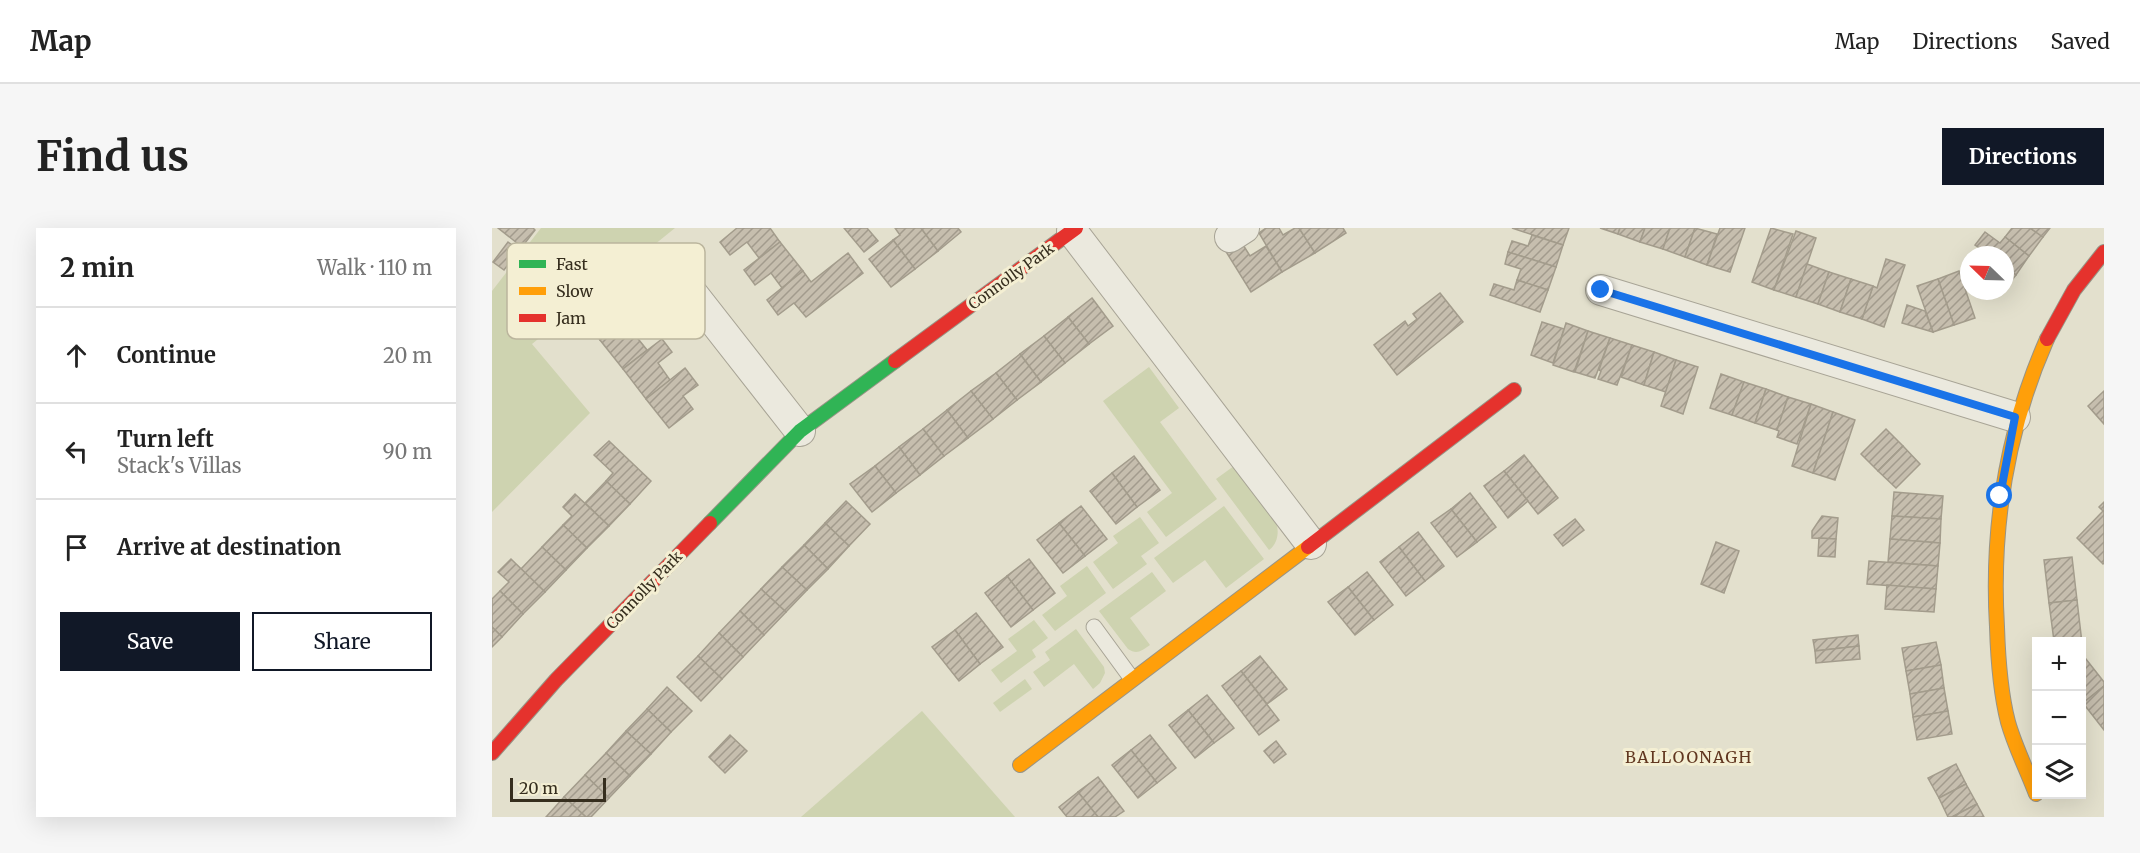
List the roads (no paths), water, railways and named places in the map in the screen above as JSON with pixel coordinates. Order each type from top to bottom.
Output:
[{"type":"street","name":"Connolly Park","points":[[492,753],[556,680],[800,431],[1074,229]]},
{"type":"street","points":[[1074,229],[1311,544]]},
{"type":"street","points":[[2032,783],[2012,734],[1998,666],[1994,578],[2000,496],[2015,417],[2036,357],[2067,300],[2104,252]]},
{"type":"street","points":[[1601,290],[2015,417]]},
{"type":"street","points":[[705,310],[800,431]]},
{"type":"street","points":[[1020,765],[1514,390]]},
{"type":"lane","points":[[1094,627],[1132,679]]},
{"type":"district","name":"BALLOONAGH","points":[[1689,757]]}]
